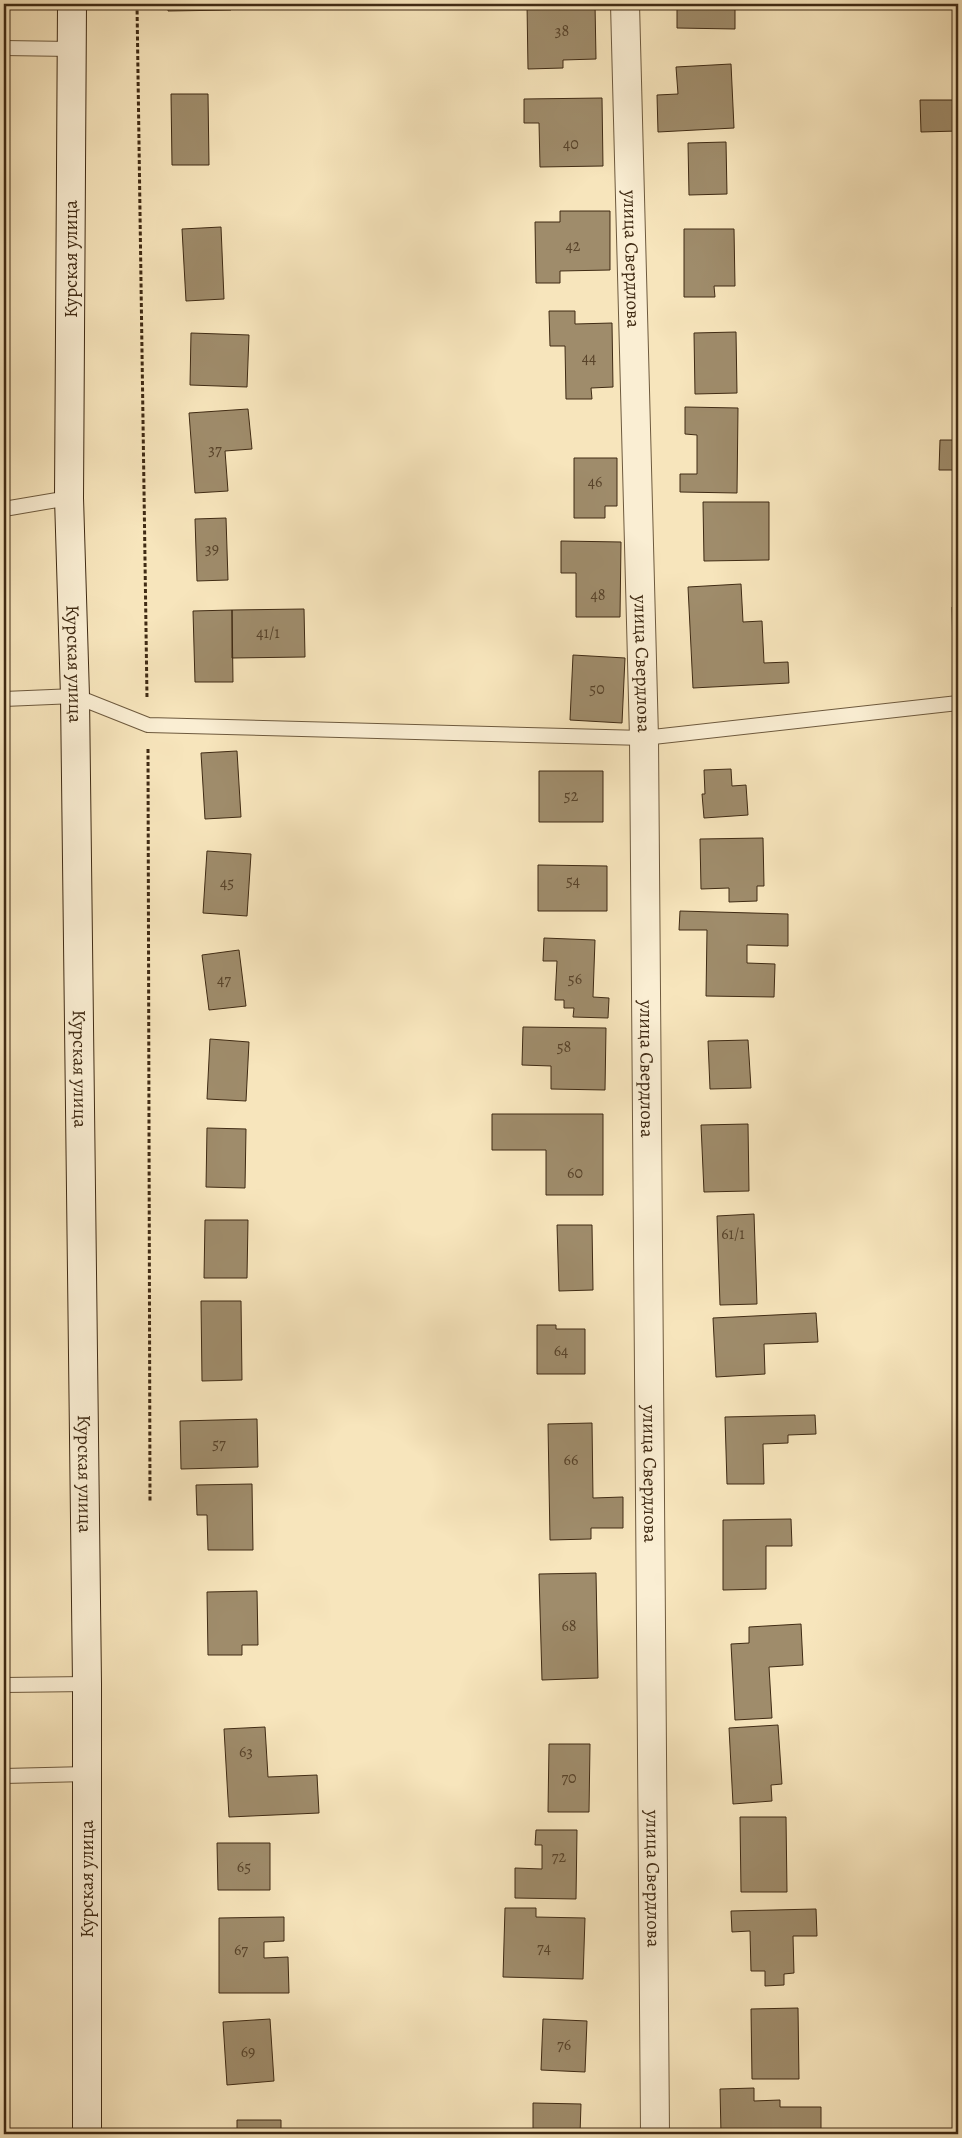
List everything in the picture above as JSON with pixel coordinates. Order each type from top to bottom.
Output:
[{"type":"street","name":"Курская улица","points":[[72,4],[70,498],[75,696],[87,1684],[87,2134]]},
{"type":"street","name":"улица Свердлова","points":[[625,4],[644,738],[655,2134]]},
{"type":"lane","points":[[4,48],[72,49]]},
{"type":"lane","points":[[4,510],[70,498]]},
{"type":"lane","points":[[4,699],[75,696],[148,725],[644,738],[958,703]]},
{"type":"lane","points":[[4,1685],[87,1684]]},
{"type":"lane","points":[[4,1776],[87,1774]]},
{"type":"path","points":[[137,4],[148,725],[150,1501]]},
{"type":"building","points":[[168,4],[231,4],[231,10],[168,11]]},
{"type":"building","points":[[527,4],[595,4],[596,59],[563,60],[563,68],[528,69]]},
{"type":"building","points":[[677,4],[735,4],[735,29],[677,28]]},
{"type":"building","points":[[731,64],[734,128],[658,132],[657,95],[678,94],[676,67]]},
{"type":"building","points":[[171,94],[208,94],[209,165],[172,165]]},
{"type":"building","points":[[602,98],[603,166],[540,167],[539,123],[524,123],[524,99]]},
{"type":"building","points":[[920,100],[958,100],[958,131],[921,132]]},
{"type":"building","points":[[726,142],[727,194],[689,195],[688,143]]},
{"type":"building","points":[[560,211],[610,211],[610,270],[560,271],[560,283],[536,283],[535,222],[560,222]]},
{"type":"building","points":[[221,227],[224,299],[186,301],[182,229]]},
{"type":"building","points":[[684,229],[734,229],[735,286],[714,286],[715,297],[684,297]]},
{"type":"building","points":[[549,311],[575,311],[575,324],[612,323],[613,387],[591,388],[592,399],[566,399],[565,346],[550,346]]},
{"type":"building","points":[[736,332],[737,393],[695,394],[694,333]]},
{"type":"building","points":[[191,333],[249,335],[247,387],[190,385]]},
{"type":"building","points":[[685,407],[738,408],[737,493],[680,492],[680,474],[697,474],[697,435],[685,434]]},
{"type":"building","points":[[248,409],[252,449],[225,451],[228,491],[195,493],[189,413]]},
{"type":"building","points":[[940,440],[958,440],[958,470],[939,470]]},
{"type":"building","points":[[574,458],[617,458],[617,506],[605,506],[605,518],[574,518]]},
{"type":"building","points":[[703,502],[769,502],[769,560],[704,561]]},
{"type":"building","points":[[226,518],[228,580],[197,581],[195,519]]},
{"type":"building","points":[[561,541],[621,542],[620,617],[576,617],[576,573],[561,573]]},
{"type":"building","points":[[741,584],[743,622],[762,621],[764,663],[788,662],[789,683],[693,688],[688,587]]},
{"type":"building","points":[[952,607],[958,607],[958,658],[953,658]]},
{"type":"building","points":[[304,609],[305,657],[232,658],[232,610]]},
{"type":"building","points":[[232,610],[233,682],[195,682],[193,611]]},
{"type":"building","points":[[573,655],[625,658],[622,723],[570,720]]},
{"type":"building","points":[[237,751],[241,817],[205,819],[201,753]]},
{"type":"building","points":[[731,769],[732,786],[746,785],[748,815],[704,818],[702,794],[705,794],[704,770]]},
{"type":"building","points":[[539,771],[603,771],[603,822],[539,822]]},
{"type":"building","points":[[763,838],[764,886],[757,886],[757,901],[729,902],[729,888],[701,889],[700,839]]},
{"type":"building","points":[[207,851],[251,854],[247,916],[203,913]]},
{"type":"building","points":[[538,865],[607,866],[607,911],[538,911]]},
{"type":"building","points":[[680,911],[788,914],[788,946],[747,945],[747,963],[775,964],[774,997],[706,996],[707,930],[679,930]]},
{"type":"building","points":[[544,938],[595,940],[593,997],[609,998],[608,1018],[573,1017],[574,1008],[564,1008],[564,1000],[555,1000],[557,961],[543,961]]},
{"type":"building","points":[[239,950],[246,1006],[209,1010],[202,955]]},
{"type":"building","points":[[523,1027],[606,1028],[605,1090],[551,1089],[551,1066],[522,1065]]},
{"type":"building","points":[[210,1039],[249,1042],[246,1101],[207,1099]]},
{"type":"building","points":[[748,1040],[751,1088],[710,1089],[708,1041]]},
{"type":"building","points":[[492,1114],[603,1114],[603,1195],[546,1195],[546,1150],[492,1150]]},
{"type":"building","points":[[748,1124],[749,1191],[704,1192],[701,1125]]},
{"type":"building","points":[[207,1128],[246,1129],[245,1188],[206,1187]]},
{"type":"building","points":[[754,1214],[757,1304],[720,1305],[717,1216]]},
{"type":"building","points":[[205,1220],[248,1220],[247,1278],[204,1278]]},
{"type":"building","points":[[557,1225],[592,1225],[593,1290],[559,1291]]},
{"type":"building","points":[[201,1301],[241,1301],[242,1380],[202,1381]]},
{"type":"building","points":[[816,1313],[818,1342],[764,1344],[765,1374],[716,1377],[713,1318]]},
{"type":"building","points":[[537,1325],[556,1325],[556,1329],[585,1329],[585,1374],[537,1374]]},
{"type":"building","points":[[815,1415],[816,1434],[788,1435],[788,1443],[763,1444],[764,1484],[727,1484],[725,1417]]},
{"type":"building","points":[[257,1419],[258,1467],[181,1469],[180,1421]]},
{"type":"building","points":[[592,1423],[593,1498],[623,1497],[623,1528],[591,1528],[591,1539],[550,1540],[548,1424]]},
{"type":"building","points":[[252,1484],[253,1550],[208,1550],[207,1515],[197,1515],[196,1485]]},
{"type":"building","points":[[791,1519],[792,1546],[766,1546],[766,1589],[723,1590],[723,1520]]},
{"type":"building","points":[[596,1573],[598,1678],[542,1680],[539,1574]]},
{"type":"building","points":[[257,1591],[258,1645],[242,1645],[242,1655],[208,1655],[207,1592]]},
{"type":"building","points":[[801,1624],[803,1665],[769,1667],[772,1718],[735,1720],[731,1644],[749,1643],[749,1627]]},
{"type":"building","points":[[778,1725],[782,1784],[771,1785],[772,1801],[733,1804],[729,1728]]},
{"type":"building","points":[[265,1727],[268,1777],[317,1775],[319,1813],[229,1817],[224,1729]]},
{"type":"building","points":[[549,1744],[590,1744],[589,1812],[548,1812]]},
{"type":"building","points":[[740,1817],[786,1817],[787,1892],[741,1892]]},
{"type":"building","points":[[536,1830],[577,1830],[576,1899],[515,1898],[515,1868],[542,1869],[542,1845],[535,1845]]},
{"type":"building","points":[[217,1843],[270,1843],[270,1890],[218,1890]]},
{"type":"building","points":[[505,1908],[536,1908],[536,1917],[585,1918],[583,1979],[503,1977]]},
{"type":"building","points":[[816,1909],[817,1936],[793,1936],[794,1973],[784,1974],[784,1985],[765,1986],[765,1971],[751,1971],[750,1931],[732,1932],[731,1911]]},
{"type":"building","points":[[284,1917],[284,1941],[264,1942],[264,1958],[288,1957],[289,1993],[219,1993],[219,1918]]},
{"type":"building","points":[[798,2008],[799,2079],[752,2079],[751,2009]]},
{"type":"building","points":[[270,2019],[274,2081],[227,2085],[223,2022]]},
{"type":"building","points":[[543,2019],[587,2021],[585,2072],[541,2070]]},
{"type":"building","points":[[754,2088],[754,2101],[780,2100],[780,2107],[821,2107],[821,2134],[721,2134],[720,2089]]},
{"type":"building","points":[[533,2103],[581,2104],[580,2134],[533,2134]]},
{"type":"building","points":[[237,2120],[281,2120],[281,2134],[237,2134]]}]
